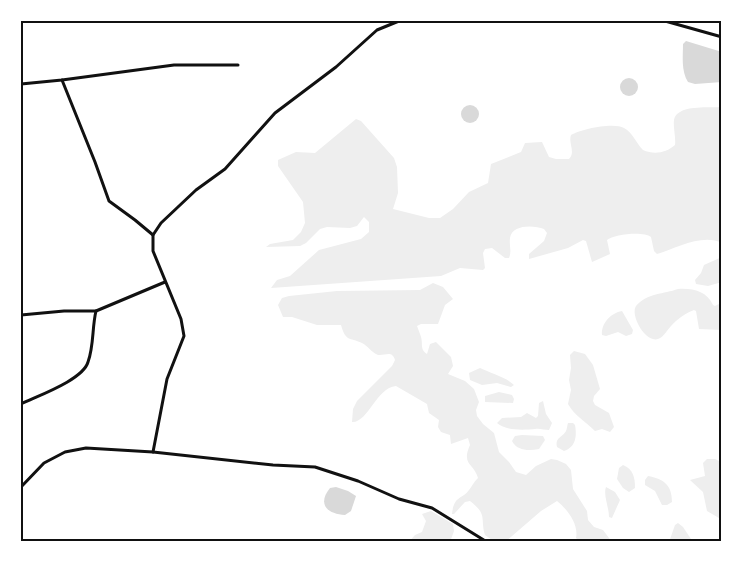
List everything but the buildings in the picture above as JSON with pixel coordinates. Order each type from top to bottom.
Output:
[{"type":"street","points":[[153,452],[167,379],[184,336],[181,319],[153,251],[153,235],[161,223],[195,190],[225,170],[275,113],[336,67],[377,30],[399,21]]},
{"type":"street","points":[[665,21],[722,37]]},
{"type":"street","points":[[21,84],[174,65],[238,65]]},
{"type":"street","points":[[62,80],[109,201],[153,235]]},
{"type":"street","points":[[21,315],[96,311],[165,282]]},
{"type":"street","points":[[21,404],[65,382],[86,367],[96,311]]},
{"type":"street","points":[[21,487],[41,465],[74,449],[153,452],[321,468],[399,499],[432,508],[487,542]]},
{"type":"shaded area","points":[[686,41],[722,52],[722,82],[695,84],[688,82],[683,63],[683,44]]},
{"type":"shaded area","points":[[629,78],[635,81],[638,87],[635,93],[629,96],[623,93],[620,87],[623,81]]},
{"type":"shaded area","points":[[470,105],[476,108],[479,114],[476,120],[470,123],[464,120],[461,114],[464,108]]},
{"type":"shaded area","points":[[722,107],[722,243],[715,240],[698,241],[657,254],[654,251],[651,237],[629,234],[607,240],[610,254],[592,262],[586,241],[583,240],[568,248],[529,259],[529,254],[544,241],[547,233],[544,229],[529,226],[519,228],[512,233],[509,258],[505,258],[492,248],[485,249],[483,253],[485,268],[483,270],[460,268],[441,276],[271,288],[277,280],[290,276],[319,250],[361,239],[369,232],[369,222],[364,217],[357,226],[350,228],[320,229],[300,246],[266,247],[270,244],[293,240],[301,232],[305,223],[303,202],[278,166],[278,160],[296,152],[315,153],[356,119],[361,121],[394,158],[397,167],[398,193],[393,209],[429,218],[440,218],[453,209],[469,192],[488,183],[491,164],[521,152],[525,143],[542,142],[549,157],[569,159],[572,153],[571,135],[605,126],[619,126],[632,135],[643,150],[660,152],[675,145],[674,120],[681,111]]},
{"type":"shaded area","points":[[722,257],[722,282],[708,286],[696,284],[695,280],[704,265]]},
{"type":"shaded area","points":[[433,283],[443,287],[453,299],[445,305],[438,324],[417,326],[423,350],[427,354],[430,344],[436,342],[451,357],[453,366],[448,374],[465,381],[474,389],[479,402],[476,410],[477,416],[494,433],[499,452],[516,472],[526,475],[536,466],[551,459],[566,464],[571,470],[573,489],[587,511],[588,520],[594,527],[603,530],[612,542],[580,542],[576,538],[576,527],[571,517],[557,501],[541,511],[505,542],[495,542],[485,535],[481,513],[470,501],[465,502],[452,514],[456,501],[478,478],[467,456],[470,445],[468,438],[451,444],[450,435],[441,432],[438,427],[439,420],[429,413],[427,404],[396,386],[383,393],[363,417],[352,422],[353,409],[357,401],[392,366],[394,357],[390,354],[378,355],[362,343],[348,338],[341,325],[317,325],[292,317],[283,317],[278,305],[282,298],[289,296],[337,291],[420,290]]},
{"type":"shaded area","points":[[678,289],[698,291],[707,296],[715,306],[719,304],[722,296],[722,330],[699,329],[694,310],[679,319],[658,339],[648,337],[635,316],[636,306],[650,296]]},
{"type":"shaded area","points":[[622,311],[633,330],[632,334],[626,336],[618,332],[602,335],[607,319]]},
{"type":"shaded area","points":[[574,351],[585,354],[593,365],[600,389],[593,401],[595,405],[609,413],[614,427],[610,432],[602,429],[595,431],[568,404],[571,390],[570,355]]},
{"type":"shaded area","points":[[480,368],[514,385],[511,387],[497,383],[482,385],[470,380],[469,373]]},
{"type":"shaded area","points":[[499,392],[512,395],[513,403],[485,402],[485,396]]},
{"type":"shaded area","points":[[543,401],[546,414],[552,423],[549,430],[515,429],[497,423],[502,418],[521,417],[527,413],[536,418],[539,403]]},
{"type":"shaded area","points":[[568,423],[575,425],[576,437],[571,447],[564,451],[557,447],[557,441],[566,431]]},
{"type":"shaded area","points":[[515,436],[543,436],[545,440],[539,449],[524,449],[517,447],[512,441]]},
{"type":"shaded area","points":[[707,459],[715,459],[722,466],[722,517],[719,518],[707,511],[703,492],[690,480],[705,476],[703,463]]},
{"type":"shaded area","points":[[623,465],[631,471],[634,477],[635,488],[629,492],[617,479],[619,468]]},
{"type":"shaded area","points":[[648,476],[666,483],[672,496],[672,502],[662,505],[655,491],[645,485]]},
{"type":"shaded area","points":[[336,487],[356,496],[351,511],[345,515],[333,513],[324,503],[330,488]]},
{"type":"shaded area","points":[[606,487],[615,492],[620,500],[612,518],[609,517]]},
{"type":"shaded area","points":[[431,511],[453,524],[454,531],[450,542],[409,542],[415,535],[422,532],[426,521],[422,514]]},
{"type":"shaded area","points":[[678,523],[693,542],[669,542],[675,525]]}]
